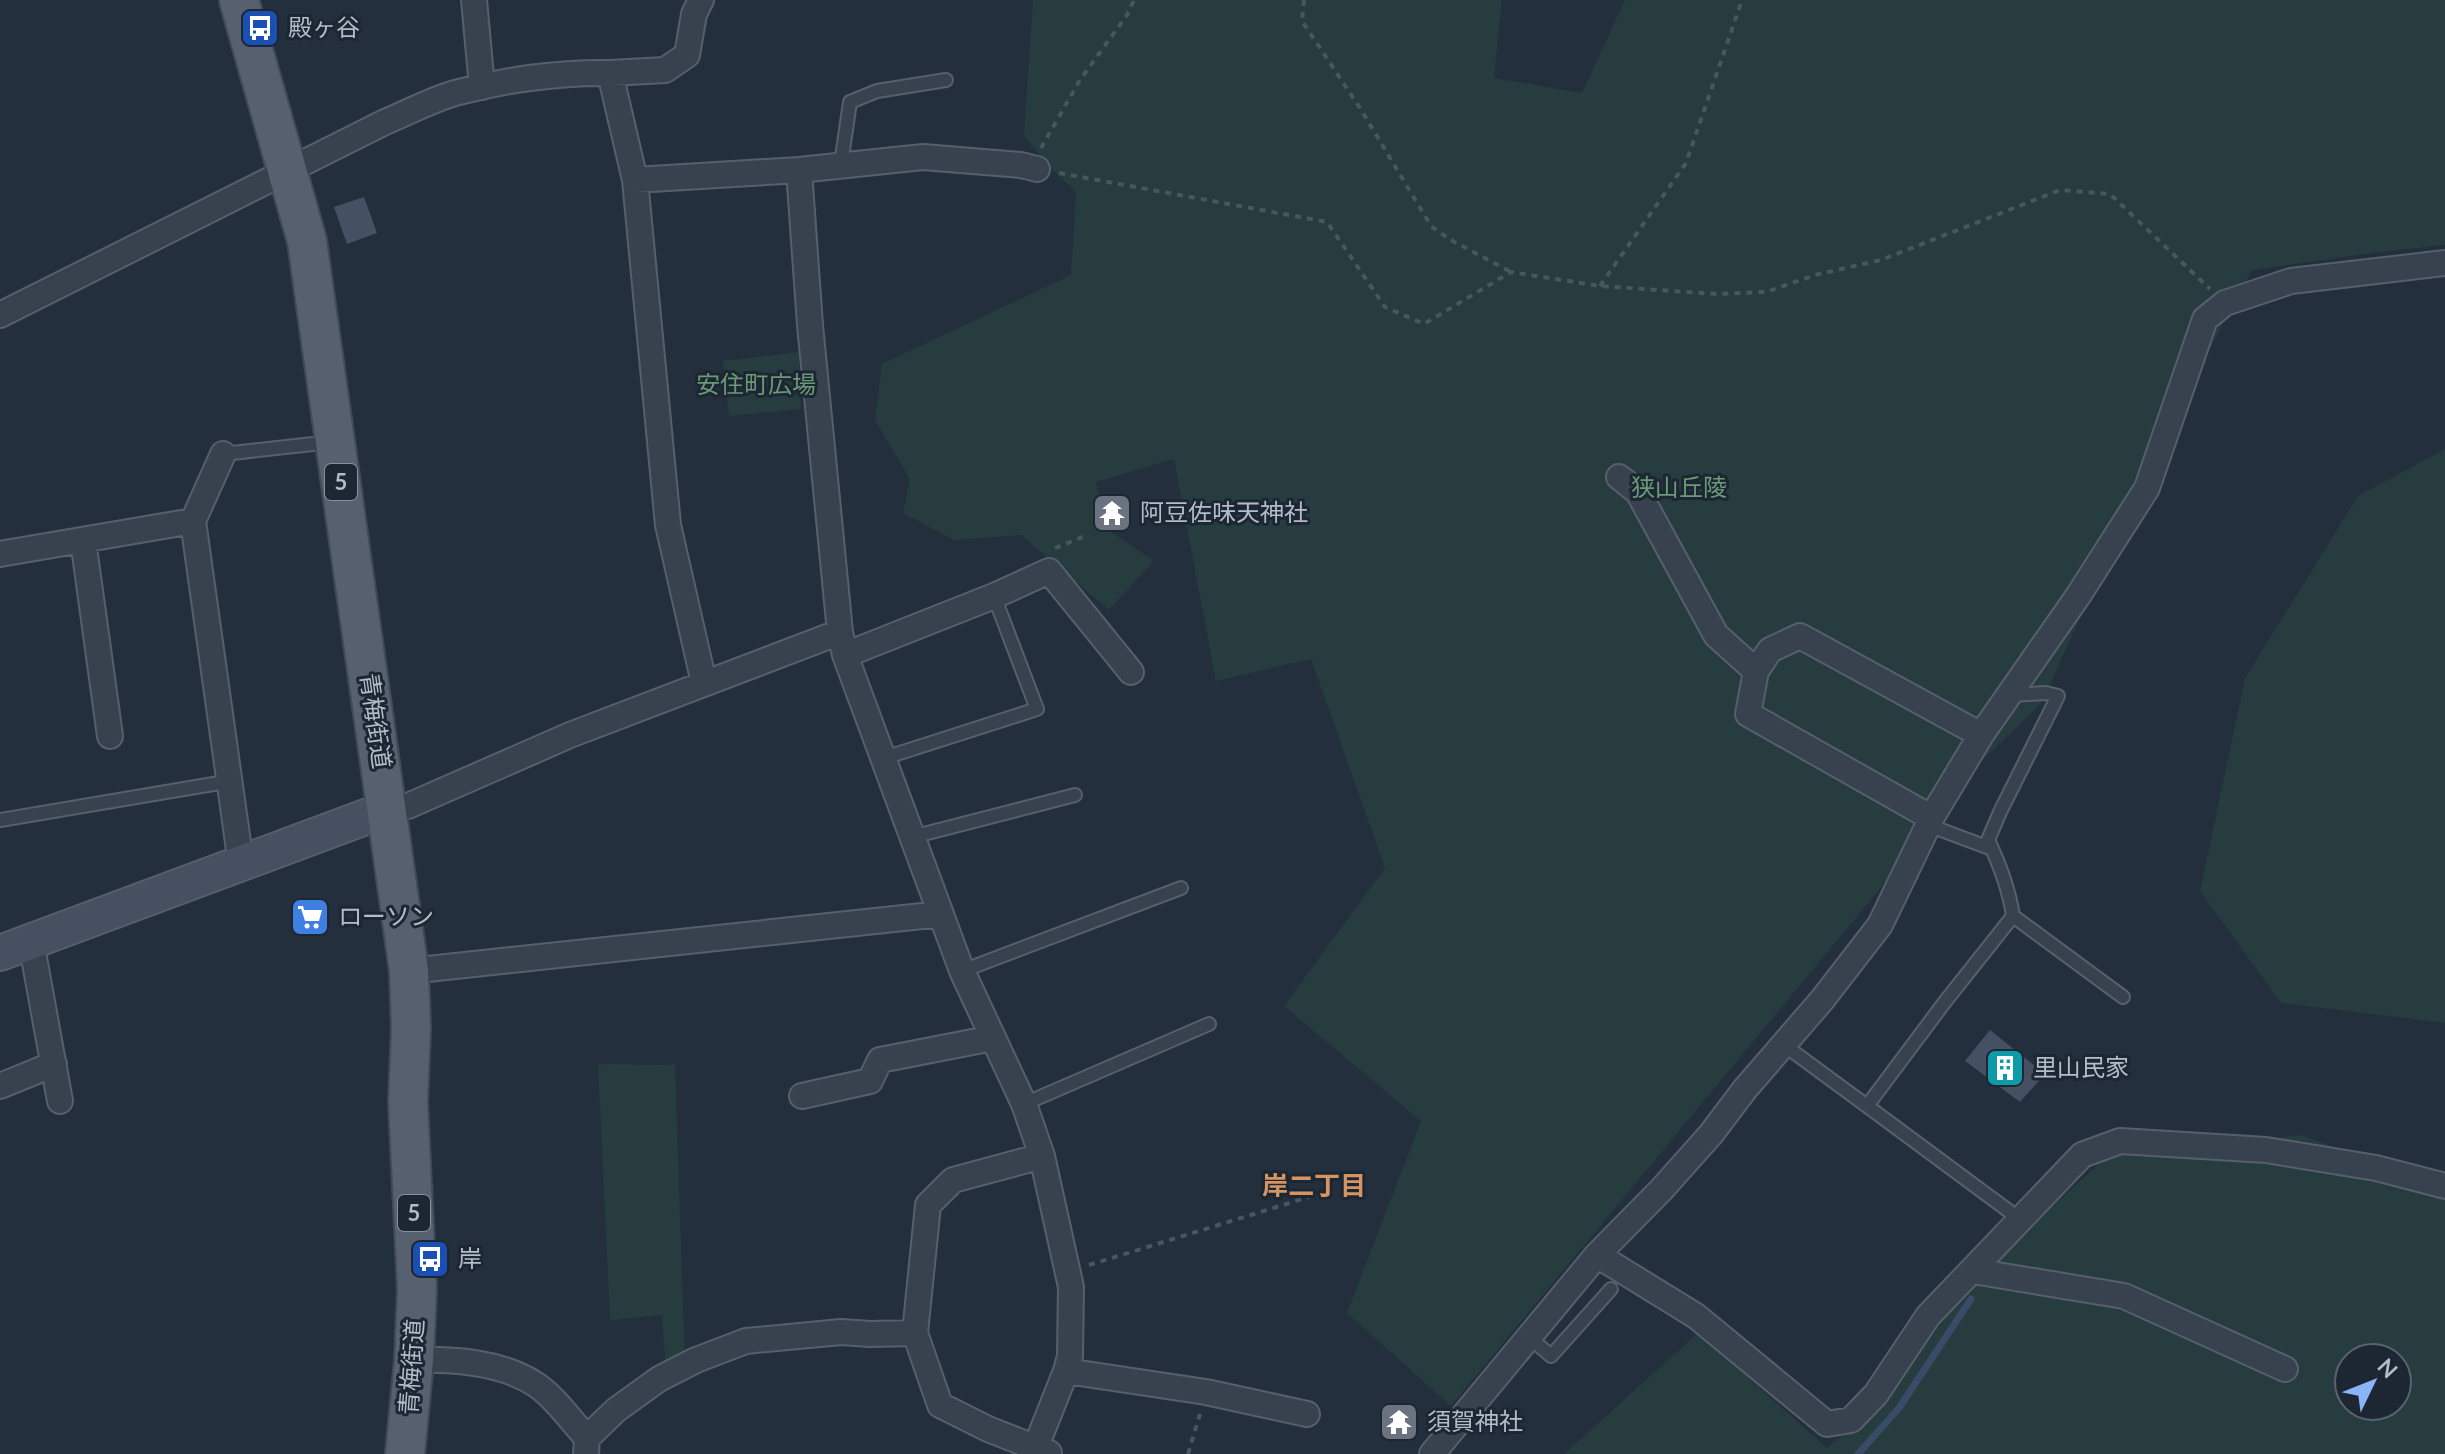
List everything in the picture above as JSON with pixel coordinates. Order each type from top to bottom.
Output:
[{"type":"main road","name":"青梅街道","points":[[239,0],[307,241],[409,971],[411,1028],[408,1102],[417,1289],[405,1454]]},
{"type":"street","points":[[474,0],[482,87]]},
{"type":"street","points":[[0,315],[385,122],[452,94],[574,73],[665,70],[687,55],[694,14],[701,0]]},
{"type":"street","points":[[610,73],[635,180],[668,525],[704,683]]},
{"type":"street","points":[[635,180],[799,170],[923,157],[1033,168]]},
{"type":"street","points":[[799,170],[810,325],[842,643],[962,971],[1024,1104],[1042,1156],[1071,1287],[1070,1356],[1040,1452],[940,1405],[915,1333],[928,1205],[953,1180],[1042,1156]]},
{"type":"street","points":[[1432,1454],[1597,1255],[1662,1189],[1784,1045],[1880,925],[1931,820],[1981,735],[2078,596],[2147,488],[2205,319],[2225,303],[2291,281],[2445,263]]},
{"type":"street","points":[[223,454],[193,521],[241,864]]},
{"type":"street","points":[[1619,477],[1638,492],[1716,635],[1756,671]]},
{"type":"street","points":[[0,554],[193,521]]},
{"type":"street","points":[[83,540],[110,736]]},
{"type":"street","points":[[60,1101],[54,1064],[16,947],[387,809],[408,806],[570,735],[704,683],[994,596],[1049,571],[1131,672]]},
{"type":"street","points":[[1931,820],[1748,714],[1756,671],[1770,650],[1800,636],[1981,735]]},
{"type":"street","points":[[409,971],[941,914]]},
{"type":"street","points":[[802,1096],[870,1081],[880,1060],[993,1038]]},
{"type":"street","points":[[0,1086],[54,1064]]},
{"type":"street","points":[[1597,1255],[1696,1316],[1827,1424],[1851,1420],[1876,1394],[1928,1316],[2082,1155],[2120,1141],[2266,1150],[2376,1168],[2445,1186]]},
{"type":"street","points":[[1973,1271],[2124,1296],[2285,1369]]},
{"type":"street","points":[[414,1360],[486,1365],[536,1385],[586,1446],[616,1410],[659,1379],[696,1360],[746,1341],[841,1332],[915,1333]]},
{"type":"street","points":[[1066,1371],[1206,1392],[1307,1414]]},
{"type":"lane","points":[[841,164],[850,102],[877,91],[946,80]]},
{"type":"lane","points":[[223,454],[336,441]]},
{"type":"lane","points":[[884,758],[1037,709],[994,596]]},
{"type":"lane","points":[[2009,695],[2046,693],[2058,696],[1988,840],[2010,894],[2013,916],[2123,997]]},
{"type":"lane","points":[[0,820],[231,781]]},
{"type":"lane","points":[[912,837],[1075,795]]},
{"type":"lane","points":[[1931,820],[1992,849]]},
{"type":"lane","points":[[962,971],[1181,888]]},
{"type":"lane","points":[[1867,1106],[2013,916]]},
{"type":"lane","points":[[1024,1104],[1209,1024]]},
{"type":"lane","points":[[1784,1045],[2021,1220]]},
{"type":"lane","points":[[1528,1336],[1551,1356],[1611,1289]]},
{"type":"path","points":[[1134,0],[1127,15],[1080,80],[1033,168],[1327,222],[1385,307],[1424,324],[1511,272]]},
{"type":"path","points":[[1304,0],[1302,21],[1360,108],[1431,226],[1511,272],[1600,286],[1716,294],[1766,292],[1815,275],[1881,260],[2060,190],[2110,194],[2225,303]]},
{"type":"path","points":[[1600,286],[1686,163],[1742,0]]},
{"type":"path","points":[[1067,1271],[1309,1197]]},
{"type":"path","points":[[1188,1454],[1206,1392]]},
{"type":"green space","name":"狭山丘陵","points":[[1033,0],[1502,0],[1494,78],[1582,93],[1625,0],[2445,0],[2445,245],[2252,270],[2189,388],[2174,450],[2124,522],[2041,704],[1948,793],[1893,873],[1451,1406],[1347,1313],[1421,1121],[1284,1006],[1385,868],[1311,659],[1216,681],[1174,459],[1096,482],[1108,530],[1154,561],[1109,610],[1021,535],[954,540],[903,513],[910,479],[875,420],[882,364],[1071,275],[1076,192],[1045,163],[1024,134]]},
{"type":"green space","name":"安住町広場","points":[[799,352],[801,409],[729,416],[723,361]]},
{"type":"green space","points":[[2445,449],[2445,1023],[2281,1003],[2200,891],[2245,678],[2358,496]]},
{"type":"green space","points":[[598,1064],[675,1065],[685,1363],[666,1374],[662,1315],[610,1320]]},
{"type":"green space","points":[[2301,1135],[2445,1188],[2445,1454],[1564,1454],[1698,1333],[1827,1448],[1870,1412],[1990,1262],[2108,1156]]},
{"type":"building","points":[[364,197],[377,233],[347,244],[334,207]]},
{"type":"building","name":"里山民家","points":[[1990,1030],[2045,1074],[2020,1102],[1965,1061]]},
{"type":"waterway","points":[[1858,1454],[1899,1408],[1971,1299]]},
{"type":"place","name":"殿ヶ谷","points":[[260,28]]},
{"type":"place","name":"阿豆佐味天神社","points":[[1112,513]]},
{"type":"place","name":"ローソン","points":[[310,917]]},
{"type":"place","name":"里山民家","points":[[2005,1068]]},
{"type":"place","name":"岸","points":[[430,1259]]},
{"type":"place","name":"須賀神社","points":[[1399,1422]]},
{"type":"district","name":"岸二丁目","points":[[1314,1186]]}]
